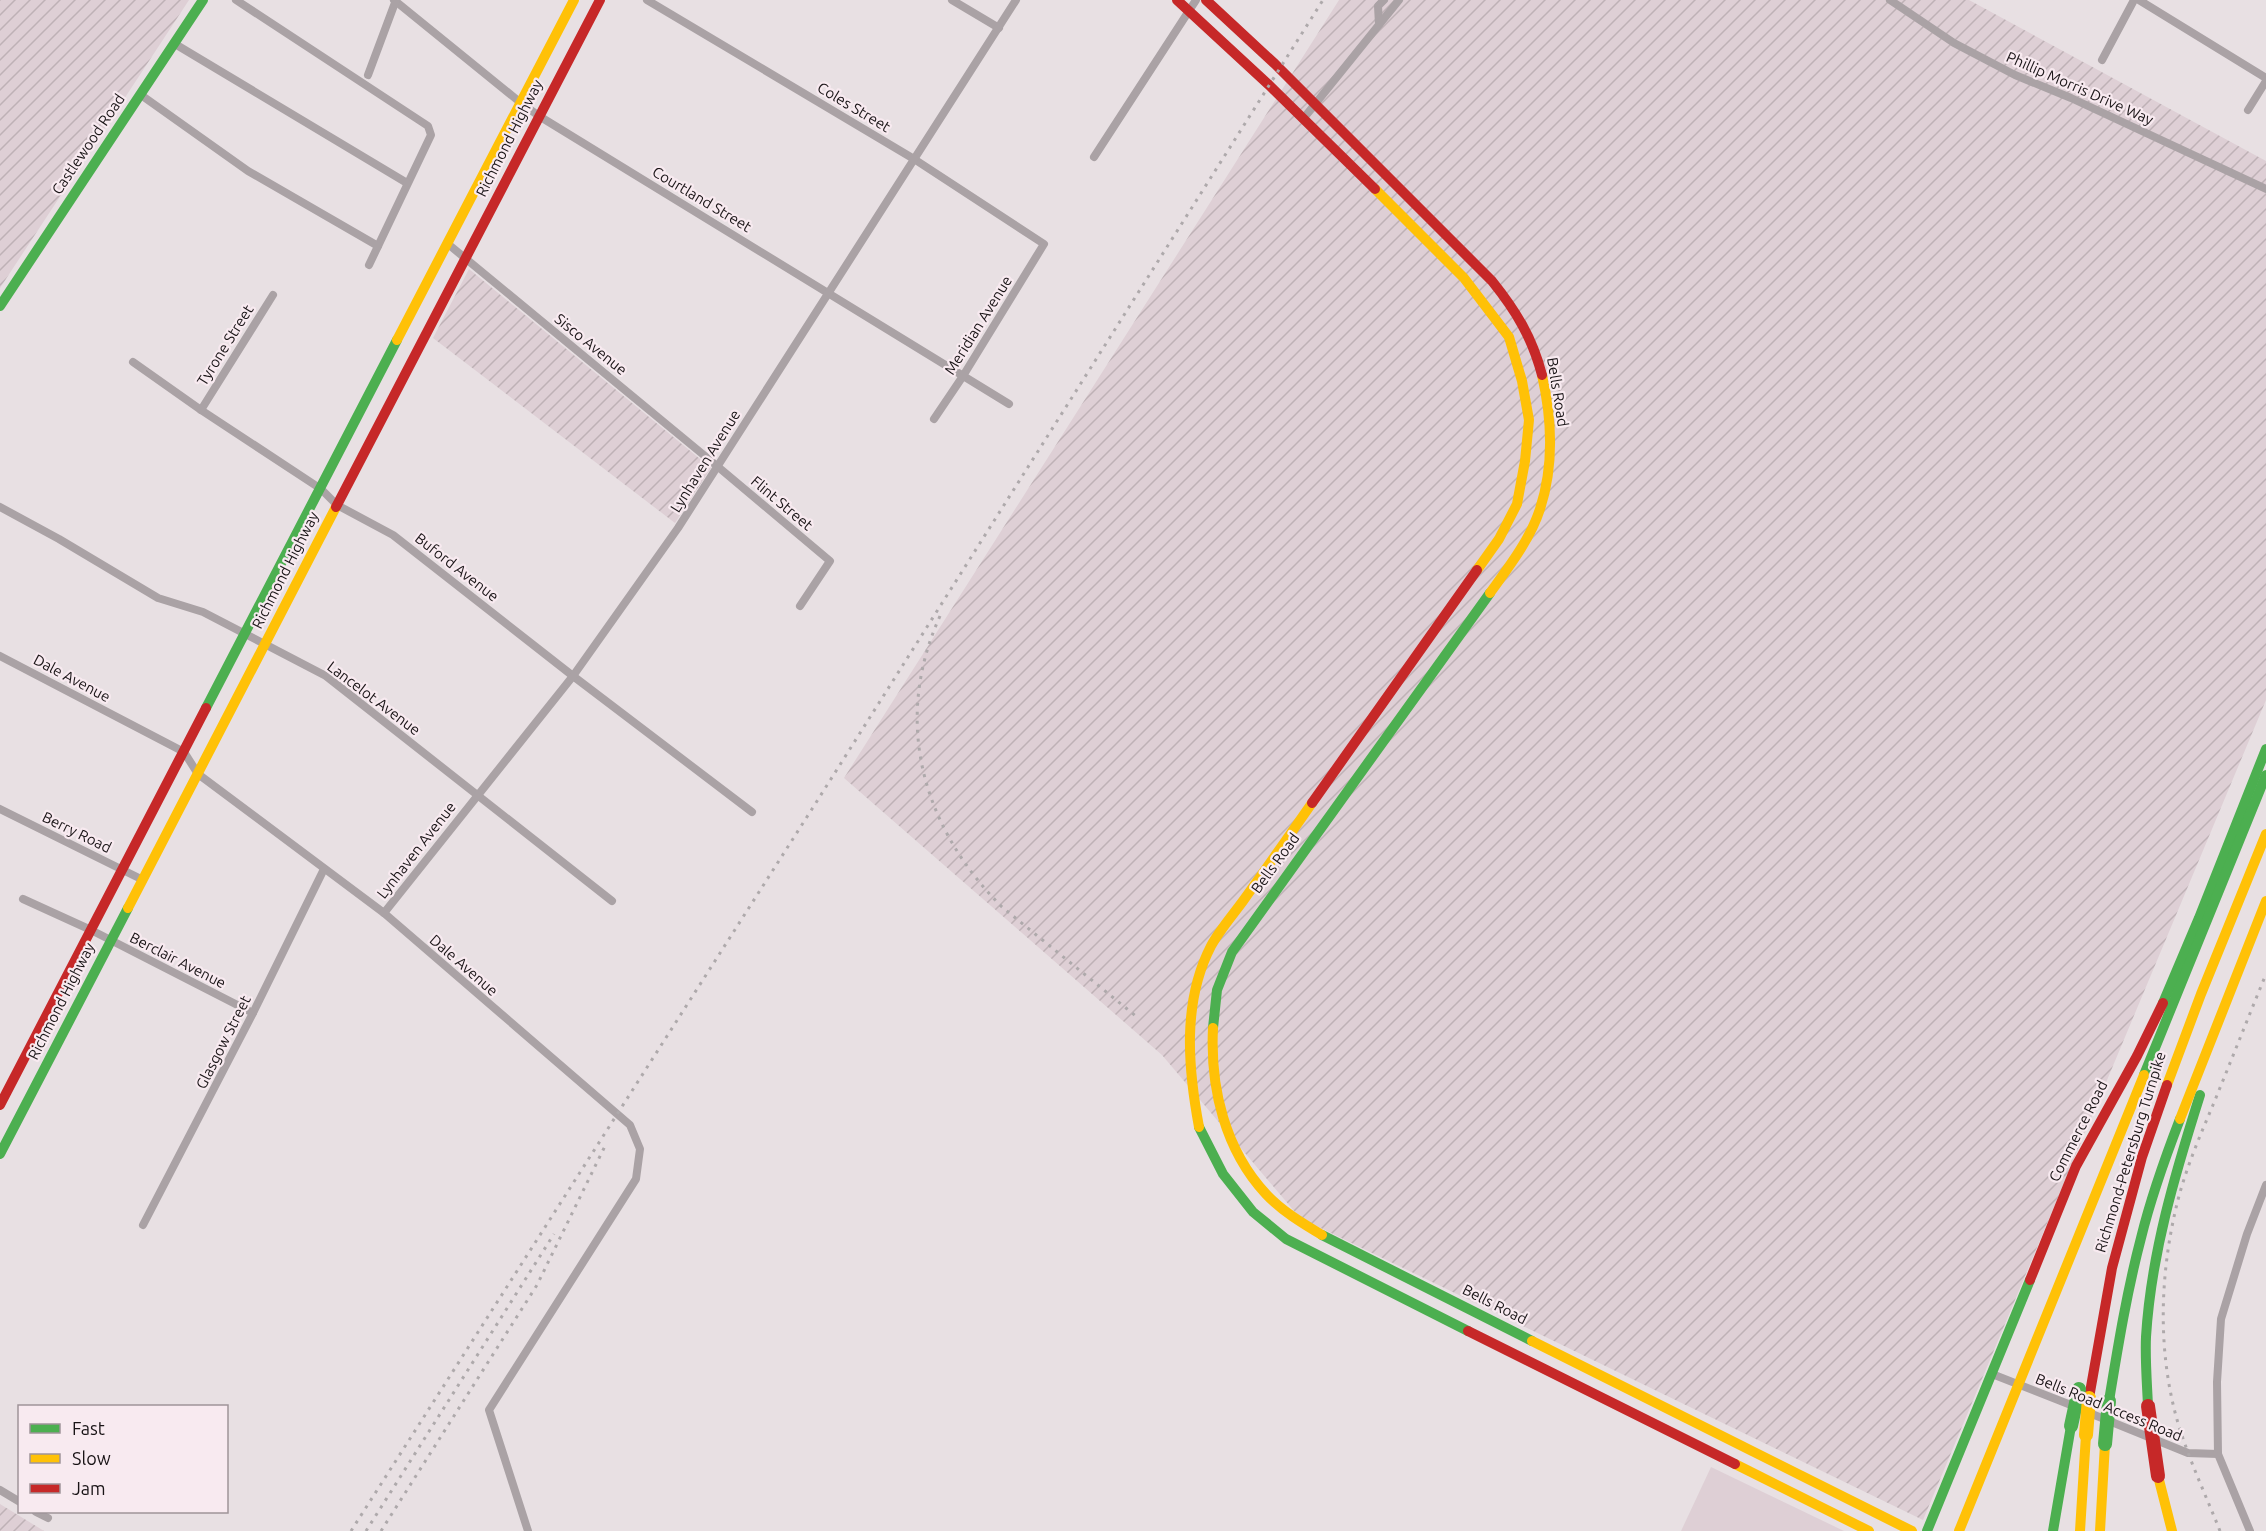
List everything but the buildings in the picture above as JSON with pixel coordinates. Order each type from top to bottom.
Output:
[{"type":"main road","name":"Castlewood Road","points":[[0,306],[203,0]]},
{"type":"main road","name":"Richmond Highway","points":[[0,1105],[574,0]]},
{"type":"main road","name":"Richmond Highway","points":[[1,1150],[600,0]]},
{"type":"main road","name":"Bells Road","points":[[1177,0],[1192,5],[1269,85],[1464,278],[1509,337],[1522,381],[1528,420],[1525,462],[1517,504],[1499,539],[1211,946],[1198,979],[1191,1016],[1189,1046],[1192,1090],[1200,1131],[1224,1174],[1253,1212],[1287,1239],[1869,1531]]},
{"type":"main road","name":"Bells Road","points":[[1206,0],[1315,104],[1492,281],[1521,320],[1536,353],[1544,387],[1549,465],[1539,509],[1507,569],[1232,952],[1217,988],[1211,1052],[1217,1098],[1228,1132],[1247,1170],[1265,1193],[1284,1210],[1324,1237],[1912,1531]]},
{"type":"main road","points":[[1422,235],[1435,224]]},
{"type":"main road","points":[[1426,645],[1442,658]]},
{"type":"main road","name":"Commerce Road","points":[[1927,1531],[2076,1167],[2164,1001],[2266,749]]},
{"type":"main road","points":[[1959,1531],[2266,775]]},
{"type":"main road","name":"Richmond-Petersburg Turnpike","points":[[2080,1531],[2086,1435],[2084,1394],[2112,1268],[2139,1166],[2184,1035],[2266,834]]},
{"type":"main road","points":[[1264,871],[1282,882]]},
{"type":"main road","points":[[2100,1531],[2109,1401],[2132,1270],[2157,1183],[2266,901]]},
{"type":"main road","points":[[2172,1531],[2158,1476],[2148,1406],[2146,1337],[2154,1262],[2170,1192],[2240,965]]},
{"type":"main road","points":[[1399,1297],[1407,1279]]},
{"type":"main road","points":[[2053,1531],[2071,1426],[2084,1394]]},
{"type":"main road","points":[[1661,1428],[1669,1409]]},
{"type":"street","points":[[236,0],[428,126],[431,135],[369,265]]},
{"type":"street","points":[[368,75],[395,0]]},
{"type":"street","name":"Courtland Street","points":[[395,0],[539,116],[1009,404]]},
{"type":"street","name":"Coles Street","points":[[647,0],[914,159],[1044,244]]},
{"type":"street","points":[[952,0],[999,28]]},
{"type":"street","name":"Lynhaven Avenue","points":[[384,914],[476,795],[573,676],[678,528],[1016,0]]},
{"type":"street","points":[[1379,24],[1378,6],[1384,0]]},
{"type":"street","points":[[1303,119],[1398,0]]},
{"type":"street","name":"Phillip Morris Drive Way","points":[[1890,0],[1954,43],[2015,75],[2071,98],[2266,189]]},
{"type":"street","points":[[2102,60],[2134,0]]},
{"type":"street","points":[[2139,0],[2266,80],[2248,110]]},
{"type":"street","points":[[1094,157],[1192,5]]},
{"type":"street","points":[[175,44],[407,183]]},
{"type":"street","points":[[141,95],[248,171],[378,246]]},
{"type":"street","name":"Sisco Avenue","points":[[448,244],[717,466]]},
{"type":"street","name":"Meridian Avenue","points":[[934,418],[963,376],[1044,244]]},
{"type":"street","name":"Tyrone Street","points":[[201,410],[273,295]]},
{"type":"street","name":"Buford Avenue","points":[[134,362],[201,410],[321,489],[337,505],[393,535],[752,812]]},
{"type":"street","name":"Flint Street","points":[[717,466],[830,561],[800,606]]},
{"type":"street","name":"Lancelot Avenue","points":[[0,507],[158,598],[203,612],[326,676],[612,901]]},
{"type":"street","name":"Dale Avenue","points":[[0,656],[184,752],[198,774],[384,914],[630,1125],[640,1149],[636,1179],[489,1410],[528,1531]]},
{"type":"street","name":"Berry Road","points":[[0,809],[143,880]]},
{"type":"street","name":"Glasgow Street","points":[[143,1225],[253,1013],[324,868]]},
{"type":"street","name":"Berclair Avenue","points":[[23,899],[91,930],[253,1013]]},
{"type":"street","points":[[2250,1531],[2218,1454],[2217,1382],[2221,1319],[2247,1234],[2266,1185]]},
{"type":"street","name":"Bells Road Access Road","points":[[1992,1374],[2188,1454],[2218,1454]]},
{"type":"street","points":[[0,1490],[18,1501]]},
{"type":"street","points":[[38,1513],[48,1518]]},
{"type":"shaded area","points":[[0,0],[189,0],[0,288]]},
{"type":"shaded area","points":[[1339,0],[1969,0],[2266,161],[2266,700],[1923,1520],[1300,1218],[1162,1055],[844,778]]},
{"type":"shaded area","points":[[469,269],[711,468],[675,523],[433,338]]},
{"type":"shaded area","points":[[1711,1467],[1844,1531],[1681,1531]]},
{"type":"shaded area","points":[[0,1504],[44,1531],[0,1531]]},
{"type":"railway","points":[[351,1531],[812,809],[1323,0]]},
{"type":"railway","points":[[940,616],[926,656],[918,695],[918,734],[923,772],[935,808],[952,843],[975,876],[1002,907],[1137,1017]]},
{"type":"railway","points":[[2220,1531],[2185,1446],[2170,1391],[2164,1339],[2164,1286],[2171,1234],[2183,1182],[2266,974]]},
{"type":"railway","points":[[381,1531],[537,1285],[606,1144]]},
{"type":"railway","points":[[366,1531],[554,1234]]},
{"type":"traffic: fast","points":[[0,306],[203,0]]},
{"type":"traffic: fast","points":[[206,708],[397,340]]},
{"type":"traffic: fast","points":[[1213,1028],[1217,990],[1232,952],[1490,593]]},
{"type":"traffic: fast","points":[[2163,1003],[2266,749]]},
{"type":"traffic: fast","points":[[2144,1075],[2266,775]]},
{"type":"traffic: fast","points":[[0,1154],[128,908]]},
{"type":"traffic: fast","points":[[2148,1406],[2146,1337],[2153,1275],[2173,1184],[2200,1095]]},
{"type":"traffic: fast","points":[[2109,1401],[2127,1298],[2141,1238],[2180,1119]]},
{"type":"traffic: fast","points":[[1199,1127],[1223,1174],[1253,1212],[1286,1239],[1468,1331]]},
{"type":"traffic: fast","points":[[1322,1235],[1532,1341]]},
{"type":"traffic: fast","points":[[1927,1531],[2030,1280]]},
{"type":"traffic: fast","points":[[2071,1426],[2079,1389]]},
{"type":"traffic: fast","points":[[2105,1444],[2109,1401]]},
{"type":"traffic: fast","points":[[2053,1531],[2071,1426]]},
{"type":"traffic: slow","points":[[397,340],[574,0]]},
{"type":"traffic: slow","points":[[1375,189],[1464,278],[1509,337],[1522,381],[1529,420],[1525,461],[1517,504],[1499,539],[1477,570]]},
{"type":"traffic: slow","points":[[1490,593],[1531,532],[1545,493],[1550,442],[1548,408],[1542,375]]},
{"type":"traffic: slow","points":[[128,908],[336,507]]},
{"type":"traffic: slow","points":[[1199,1127],[1192,1082],[1190,1035],[1195,990],[1202,967],[1218,935],[1312,803]]},
{"type":"traffic: slow","points":[[2167,1085],[2266,834]]},
{"type":"traffic: slow","points":[[2180,1119],[2266,901]]},
{"type":"traffic: slow","points":[[1213,1028],[1214,1073],[1218,1095],[1230,1138],[1240,1158],[1252,1177],[1272,1200],[1322,1235]]},
{"type":"traffic: slow","points":[[1959,1531],[2144,1075]]},
{"type":"traffic: slow","points":[[1532,1341],[1912,1531]]},
{"type":"traffic: slow","points":[[2086,1435],[2089,1398]]},
{"type":"traffic: slow","points":[[2080,1531],[2086,1435]]},
{"type":"traffic: slow","points":[[2100,1531],[2105,1444]]},
{"type":"traffic: slow","points":[[1735,1464],[1869,1531]]},
{"type":"traffic: slow","points":[[2158,1476],[2172,1531]]},
{"type":"traffic: jam","points":[[336,507],[600,0]]},
{"type":"traffic: jam","points":[[1177,0],[1269,85],[1375,189]]},
{"type":"traffic: jam","points":[[1206,0],[1275,64],[1492,281],[1522,325],[1542,375]]},
{"type":"traffic: jam","points":[[1312,803],[1477,570]]},
{"type":"traffic: jam","points":[[0,1105],[206,708]]},
{"type":"traffic: jam","points":[[2030,1280],[2076,1166],[2137,1056],[2163,1003]]},
{"type":"traffic: jam","points":[[2089,1398],[2112,1268],[2142,1157],[2167,1085]]},
{"type":"traffic: jam","points":[[1468,1331],[1735,1464]]},
{"type":"traffic: jam","points":[[2148,1406],[2158,1476]]}]
